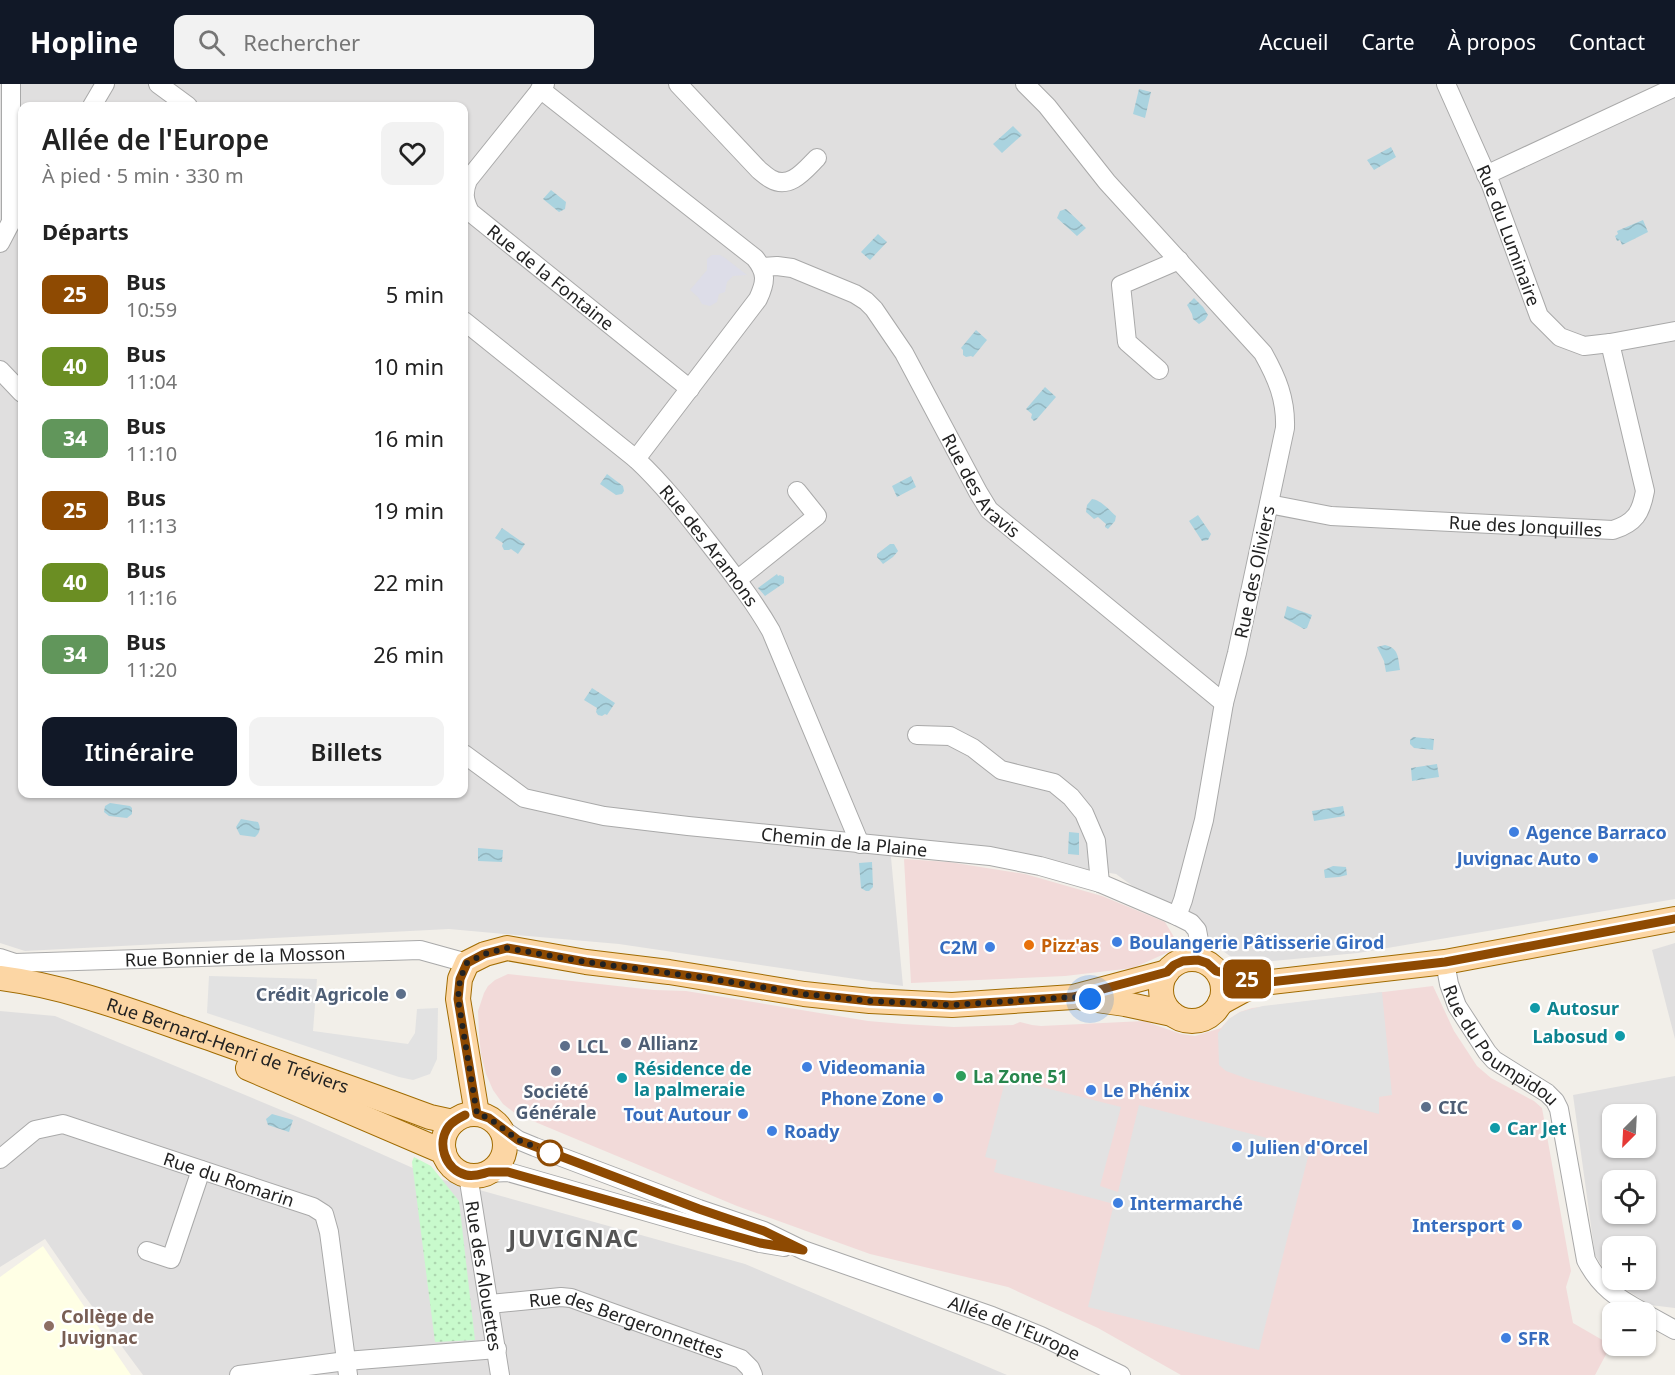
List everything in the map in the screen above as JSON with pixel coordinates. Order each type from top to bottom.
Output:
[{"type":"main road","points":[[1220,1003],[1262,983],[1445,962],[1675,919]]},
{"type":"main road","points":[[477,1114],[458,999],[460,979],[467,963],[484,954],[507,948],[804,994],[870,1001],[952,1005],[1073,997],[1167,972]]},
{"type":"main road","points":[[1207,966],[1223,987],[1220,1003],[1215,1012],[1206,1018],[1196,1021],[1182,1020],[1165,1006],[1161,992],[1162,982],[1174,965],[1183,961],[1207,966],[1262,983]]},
{"type":"main road","name":"Rue Bernard-Henri de Tréviers","points":[[0,978],[27,981],[122,1008],[430,1117],[453,1122]]},
{"type":"main road","name":"Rue Bernard-Henri de Tréviers","points":[[0,991],[32,994],[121,1020],[212,1053],[444,1152]]},
{"type":"main road","points":[[1073,997],[1125,1004],[1172,1014]]},
{"type":"main road","points":[[477,1114],[489,1118],[499,1127],[504,1137],[505,1148],[496,1167],[478,1174],[460,1173],[447,1161],[443,1144],[444,1136],[453,1122],[465,1115],[477,1114]]},
{"type":"street","points":[[0,243],[12,222],[17,201],[11,84]]},
{"type":"street","points":[[94,102],[105,84]]},
{"type":"street","points":[[158,84],[183,102]]},
{"type":"street","points":[[678,84],[759,170],[773,181],[788,182],[797,178],[817,158]]},
{"type":"street","name":"Rue des Oliviers","points":[[1025,84],[1047,106],[1107,182],[1263,353],[1274,372],[1285,411],[1285,428],[1237,653],[1224,703],[1204,820],[1177,916]]},
{"type":"street","name":"Rue du Luminaire","points":[[1446,84],[1486,175],[1539,316],[1560,337],[1584,346],[1675,331]]},
{"type":"street","name":"Rue de la Fontaine","points":[[468,180],[542,87],[754,258],[762,267]]},
{"type":"street","points":[[1486,175],[1675,87]]},
{"type":"street","name":"Rue de la Fontaine","points":[[468,208],[470,212],[690,389]]},
{"type":"street","points":[[1159,370],[1127,342],[1121,285],[1179,260]]},
{"type":"street","points":[[636,459],[758,299],[765,279],[762,267]]},
{"type":"street","name":"Rue des Aravis","points":[[762,267],[792,268],[855,294],[866,301],[904,353],[989,510],[1224,703]]},
{"type":"street","name":"Rue des Aramons","points":[[468,324],[657,478],[737,580],[771,631],[860,844]]},
{"type":"street","name":"Rue des Jonquilles","points":[[1269,504],[1331,516],[1394,520],[1613,530],[1626,526],[1637,517],[1645,491],[1610,343]]},
{"type":"street","points":[[0,370],[18,389]]},
{"type":"street","points":[[737,580],[817,516],[797,490]]},
{"type":"street","points":[[917,735],[950,736],[973,748],[1001,770],[1054,783],[1071,796],[1084,813],[1096,841],[1100,883]]},
{"type":"street","name":"Chemin de la Plaine","points":[[468,757],[524,798],[616,818],[990,856],[1040,866],[1100,883],[1191,923],[1197,930],[1207,966]]},
{"type":"street","name":"Rue Bonnier de la Mosson","points":[[0,958],[15,963],[420,950],[467,963]]},
{"type":"street","name":"Rue du Poumpidou","points":[[1445,962],[1449,984],[1457,1006],[1487,1052],[1494,1060],[1537,1086],[1555,1101],[1559,1109],[1586,1260],[1592,1272],[1609,1291],[1624,1302]]},
{"type":"street","name":"Rue du Romarin","points":[[0,1159],[35,1130],[63,1124],[313,1207],[324,1214],[329,1232],[347,1368]]},
{"type":"street","name":"Allée de l'Europe","points":[[499,1127],[518,1140],[699,1209],[764,1231],[803,1250],[992,1316],[1060,1345],[1121,1375]]},
{"type":"street","points":[[147,1251],[171,1259],[201,1170]]},
{"type":"street","name":"Allée de l'Europe","points":[[478,1174],[508,1172],[760,1243],[803,1250]]},
{"type":"street","name":"Rue des Alouettes","points":[[478,1174],[490,1304],[500,1375]]},
{"type":"street","name":"Rue des Bergeronnettes","points":[[490,1304],[571,1298],[741,1359],[753,1375]]},
{"type":"street","name":"Rue du Poumpidou","points":[[1656,1320],[1675,1330]]},
{"type":"street","points":[[239,1375],[347,1368],[497,1349]]},
{"type":"shaded area","points":[[0,84],[1675,84],[1675,899],[1358,953],[1241,964],[1116,874],[889,836],[903,986],[619,944],[449,929],[25,951],[0,943]]},
{"type":"shaded area","points":[[712,255],[720,255],[747,275],[733,276],[727,282],[725,292],[719,294],[717,302],[710,306],[702,304],[690,290],[707,270],[707,259]]},
{"type":"shaded area","points":[[904,859],[949,862],[1025,874],[1102,896],[1165,922],[1180,947],[1133,968],[1065,976],[911,983]]},
{"type":"shaded area","points":[[1675,943],[1675,1039],[1652,950]]},
{"type":"shaded area","points":[[508,974],[654,990],[686,991],[868,1021],[903,1024],[954,1027],[1013,1025],[1020,1022],[1041,1026],[1144,1021],[1181,1034],[1195,1036],[1221,1028],[1229,1019],[1252,1008],[1433,986],[1454,1031],[1477,1066],[1491,1078],[1534,1101],[1542,1108],[1571,1271],[1566,1287],[1573,1323],[1602,1340],[1602,1356],[1605,1356],[1595,1375],[1181,1375],[1098,1328],[1008,1287],[870,1254],[737,1206],[516,1114],[503,1104],[493,1090],[481,1054],[478,1011],[484,993],[495,980]]},
{"type":"shaded area","points":[[209,976],[317,979],[313,1031],[408,1044],[415,1033],[417,1009],[438,1008],[437,1059],[430,1074],[413,1080],[207,1013]]},
{"type":"shaded area","points":[[1382,992],[1392,1095],[1379,1097],[1379,1114],[1251,1080],[1226,1071],[1219,1065],[1218,1033],[1229,1019],[1240,1012],[1263,1006]]},
{"type":"shaded area","points":[[0,1011],[55,1016],[305,1120],[433,1177],[745,1264],[1007,1375],[143,1375],[45,1239],[0,1267]]},
{"type":"shaded area","points":[[1675,1076],[1675,1308],[1656,1306],[1656,1302],[1645,1302],[1627,1290],[1656,1290],[1656,1236],[1602,1236],[1602,1266],[1595,1255],[1573,1095]]},
{"type":"shaded area","points":[[1006,1078],[1121,1107],[1100,1186],[1118,1192],[1139,1105],[1310,1149],[1259,1350],[1088,1307],[1114,1204],[994,1172],[997,1160],[985,1157]]},
{"type":"shaded area","name":"Collège de Juvignac","points":[[43,1246],[131,1375],[0,1375],[0,1277]]},
{"type":"green space","points":[[414,1157],[431,1166],[459,1201],[475,1340],[435,1342],[412,1162]]},
{"type":"water","points":[[1139,89],[1151,92],[1145,118],[1133,114]]},
{"type":"water","points":[[1013,126],[1022,135],[1002,153],[993,144]]},
{"type":"water","points":[[1391,147],[1396,157],[1374,170],[1367,160]]},
{"type":"water","points":[[551,190],[566,202],[565,209],[559,212],[543,199]]},
{"type":"water","points":[[1066,209],[1086,228],[1077,236],[1057,218],[1060,211]]},
{"type":"water","points":[[1643,220],[1648,232],[1622,245],[1620,240],[1617,241],[1615,236],[1618,234],[1617,231]]},
{"type":"water","points":[[878,234],[887,242],[870,260],[861,252]]},
{"type":"water","points":[[1194,298],[1208,315],[1199,324],[1193,319],[1187,305]]},
{"type":"water","points":[[976,330],[987,340],[973,357],[966,357],[961,348]]},
{"type":"water","points":[[1045,387],[1056,397],[1034,421],[1031,418],[1032,414],[1026,409]]},
{"type":"water","points":[[607,474],[623,486],[622,494],[616,495],[600,484]]},
{"type":"water","points":[[911,476],[916,487],[897,497],[892,486]]},
{"type":"water","points":[[1092,499],[1102,503],[1116,516],[1108,529],[1098,517],[1094,519],[1086,512],[1087,505]]},
{"type":"water","points":[[1198,515],[1211,534],[1208,540],[1202,541],[1189,521]]},
{"type":"water","points":[[502,528],[525,544],[518,554],[511,549],[504,550],[503,543],[495,538]]},
{"type":"water","points":[[890,544],[894,544],[898,551],[883,564],[877,554]]},
{"type":"water","points":[[777,574],[784,577],[784,583],[765,596],[758,588]]},
{"type":"water","points":[[1287,606],[1312,615],[1307,628],[1304,629],[1284,618]]},
{"type":"water","points":[[1385,645],[1395,651],[1400,670],[1386,672],[1384,661],[1377,647]]},
{"type":"water","points":[[592,688],[615,703],[607,715],[598,715],[597,708],[584,700]]},
{"type":"water","points":[[1413,737],[1434,739],[1433,750],[1414,748],[1410,744]]},
{"type":"water","points":[[1437,764],[1439,777],[1412,781],[1411,768]]},
{"type":"water","points":[[110,803],[130,806],[132,814],[127,818],[109,816],[104,812],[105,806]]},
{"type":"water","points":[[1343,806],[1345,816],[1314,821],[1312,811]]},
{"type":"water","points":[[241,819],[258,822],[260,830],[255,837],[240,835],[236,827]]},
{"type":"water","points":[[1069,832],[1079,833],[1079,855],[1068,854]]},
{"type":"water","points":[[478,848],[503,850],[502,862],[478,861]]},
{"type":"water","points":[[872,862],[873,887],[866,891],[861,888],[859,863]]},
{"type":"water","points":[[1333,866],[1346,867],[1347,875],[1325,878],[1324,870]]},
{"type":"water","points":[[272,1114],[293,1120],[289,1132],[268,1125],[266,1119]]},
{"type":"bus line","name":"25","points":[[465,1115],[448,1128],[443,1144],[447,1161],[460,1173],[478,1176],[508,1172],[760,1243],[803,1250],[764,1231],[699,1209],[518,1140],[489,1118],[477,1114],[458,999],[460,979],[467,963],[484,954],[507,948],[804,994],[870,1001],[952,1005],[1073,997],[1167,972],[1178,963],[1191,960],[1207,963],[1216,971],[1262,983],[1445,962],[1675,919]]},
{"type":"place","name":"Agence Barraco","points":[[1514,832]]},
{"type":"place","name":"Juvignac Auto","points":[[1593,858]]},
{"type":"place","name":"Boulangerie Pâtisserie Girod","points":[[1117,942]]},
{"type":"place","name":"Pizz'as","points":[[1029,945]]},
{"type":"place","name":"C2M","points":[[990,947]]},
{"type":"place","name":"Crédit Agricole","points":[[401,994]]},
{"type":"place","name":"Autosur","points":[[1535,1008]]},
{"type":"place","name":"Labosud","points":[[1620,1036]]},
{"type":"place","name":"Allianz","points":[[626,1043]]},
{"type":"place","name":"LCL","points":[[565,1046]]},
{"type":"place","name":"Videomania","points":[[807,1067]]},
{"type":"place","name":"Société Générale","points":[[556,1071]]},
{"type":"place","name":"La Zone 51","points":[[961,1076]]},
{"type":"place","name":"Résidence de la palmeraie","points":[[622,1078]]},
{"type":"place","name":"Le Phénix","points":[[1091,1090]]},
{"type":"place","name":"Phone Zone","points":[[938,1098]]},
{"type":"place","name":"CIC","points":[[1426,1107]]},
{"type":"place","name":"Tout Autour","points":[[743,1114]]},
{"type":"place","name":"Car Jet","points":[[1495,1128]]},
{"type":"place","name":"Roady","points":[[772,1131]]},
{"type":"place","name":"Julien d'Orcel","points":[[1237,1147]]},
{"type":"place","name":"Intermarché","points":[[1118,1203]]},
{"type":"place","name":"Intersport","points":[[1517,1225]]},
{"type":"place","name":"Collège de Juvignac","points":[[49,1326]]},
{"type":"place","name":"SFR","points":[[1506,1338]]},
{"type":"district","name":"JUVIGNAC","points":[[574,1237]]},
{"type":"route","points":[[550,1153],[518,1140],[489,1118],[477,1114],[458,999],[460,979],[467,963],[484,954],[507,948],[804,994],[870,1001],[952,1005],[1073,997],[1090,999]]}]
